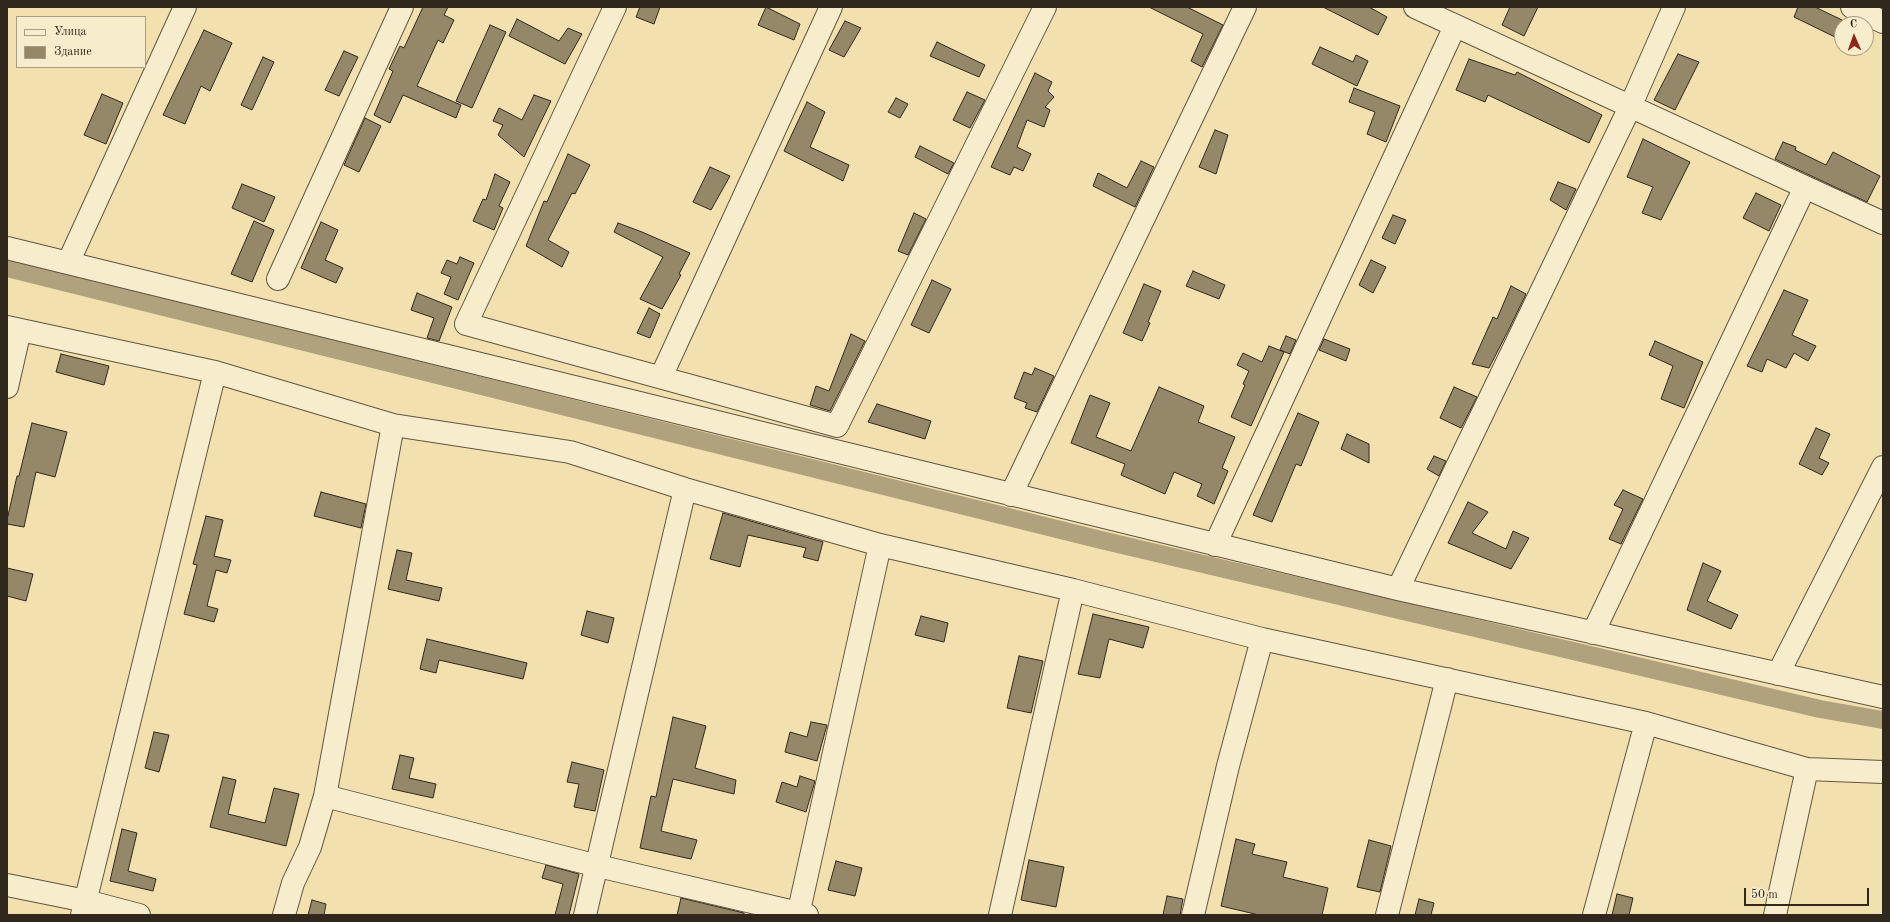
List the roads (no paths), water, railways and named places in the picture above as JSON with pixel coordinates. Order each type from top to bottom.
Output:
[{"type":"street","points":[[68,263],[185,7]]},
{"type":"street","points":[[278,279],[402,7]]},
{"type":"street","points":[[615,7],[466,324],[837,426],[1045,7]]},
{"type":"street","points":[[661,377],[831,7]]},
{"type":"street","points":[[1011,494],[1245,7]]},
{"type":"street","points":[[1415,7],[1883,223]]},
{"type":"street","points":[[1398,589],[1630,107],[1674,7]]},
{"type":"street","points":[[1852,7],[1883,22]]},
{"type":"street","points":[[1216,545],[1455,26]]},
{"type":"street","points":[[1593,633],[1805,187]]},
{"type":"street","points":[[7,248],[1398,589],[1883,697]]},
{"type":"street","points":[[7,388],[13,329],[215,372],[393,425],[570,452],[685,489],[880,545],[1072,590],[1262,639],[1646,723],[1807,769],[1883,772]]},
{"type":"street","points":[[84,908],[215,372]]},
{"type":"street","points":[[284,915],[293,883],[310,847],[325,796],[393,425]]},
{"type":"street","points":[[1778,674],[1883,467]]},
{"type":"street","points":[[586,915],[685,489]]},
{"type":"street","points":[[325,796],[598,866],[801,914],[880,545]]},
{"type":"street","points":[[1000,915],[1072,590]]},
{"type":"street","points":[[1193,915],[1228,766],[1262,639]]},
{"type":"street","points":[[1386,915],[1447,679]]},
{"type":"street","points":[[1594,915],[1646,723]]},
{"type":"street","points":[[1775,915],[1807,769]]},
{"type":"street","points":[[7,885],[84,908],[139,915]]},
{"type":"waterway","points":[[7,268],[1101,540],[1820,709],[1883,720]]}]
